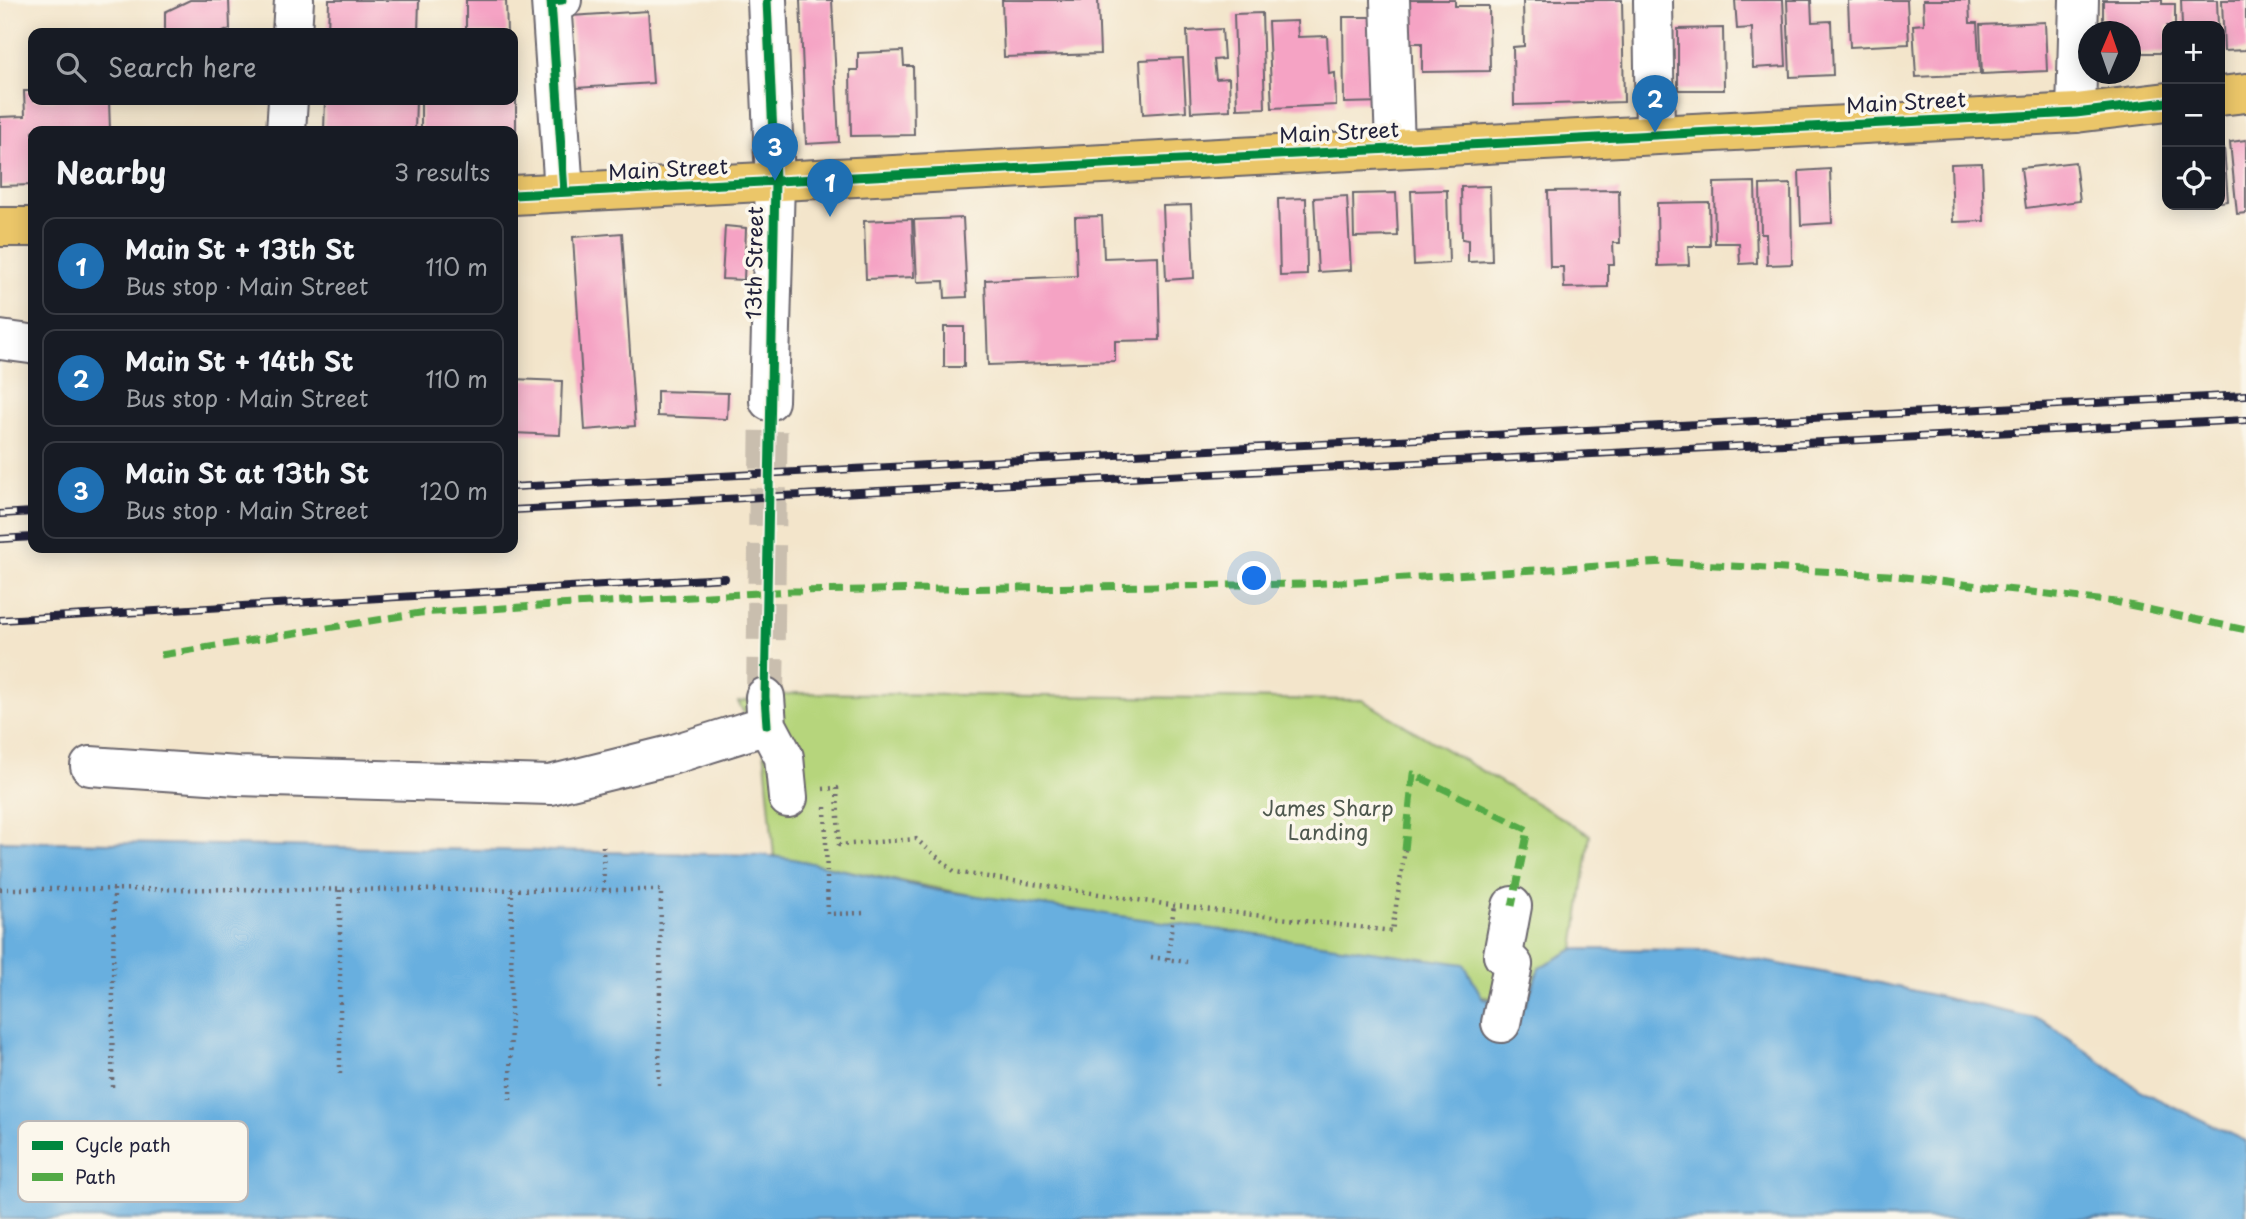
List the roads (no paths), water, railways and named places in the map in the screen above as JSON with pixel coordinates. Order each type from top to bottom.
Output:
[{"type":"main road","points":[[2225,95],[2246,93]]},
{"type":"main road","name":"Main Street","points":[[518,195],[2076,113],[2162,103]]},
{"type":"main road","points":[[0,227],[28,227]]},
{"type":"street","points":[[292,28],[293,0]]},
{"type":"street","points":[[562,0],[551,1],[564,192]]},
{"type":"street","name":"13th Street","points":[[766,0],[775,181],[769,401]]},
{"type":"street","points":[[1390,0],[1395,147]]},
{"type":"street","points":[[1653,0],[1655,133]]},
{"type":"street","points":[[2076,113],[2079,0]]},
{"type":"street","points":[[286,126],[288,105]]},
{"type":"street","points":[[90,766],[251,776],[550,785],[671,755],[766,711],[800,793]]},
{"type":"street","points":[[1501,1023],[1513,965],[1503,955],[1512,906]]},
{"type":"water","points":[[0,841],[762,855],[793,859],[935,890],[1464,964],[1483,999],[1526,1005],[1539,968],[1574,949],[1705,950],[1875,982],[2043,1020],[2143,1092],[2246,1141],[2246,1219],[0,1219]]},
{"type":"tunnel","points":[[765,697],[769,401]]},
{"type":"railway","points":[[518,487],[2246,395]]},
{"type":"railway","points":[[518,510],[2246,420]]},
{"type":"railway","points":[[0,514],[28,512]]},
{"type":"railway","points":[[0,539],[28,537]]},
{"type":"railway","points":[[0,620],[725,578]]},
{"type":"place","name":"Main St + 14th St","points":[[1655,133]]},
{"type":"place","name":"Main St at 13th St","points":[[775,181]]},
{"type":"place","name":"Main St + 13th St","points":[[830,217]]},
{"type":"park label","name":"James Sharp Landing","points":[[1328,821]]}]
